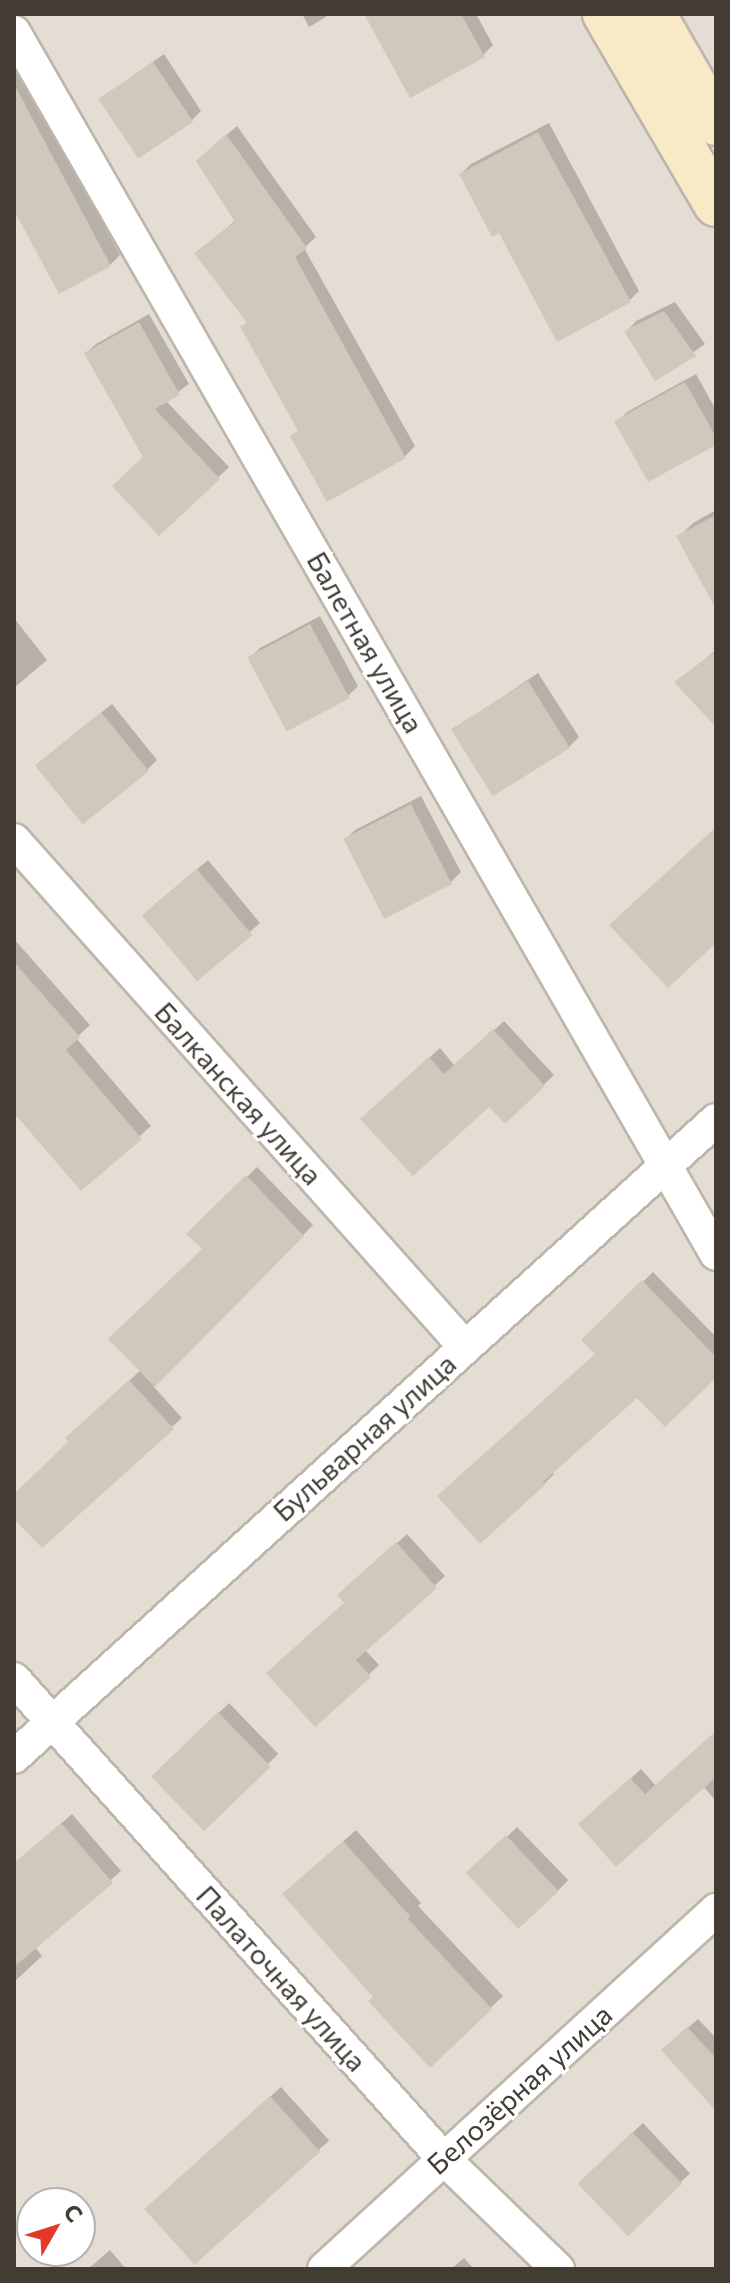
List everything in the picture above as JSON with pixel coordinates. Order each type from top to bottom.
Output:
[{"type":"street","points":[[605,14],[716,204]]},
{"type":"street","points":[[653,14],[716,123]]},
{"type":"street","name":"Балетная улица","points":[[14,32],[716,1254]]},
{"type":"street","name":"Балканская улица","points":[[14,840],[464,1346]]},
{"type":"street","name":"Бульварная улица","points":[[14,1757],[716,1120]]},
{"type":"street","name":"Палаточная улица","points":[[14,1679],[443,2158],[558,2269]]},
{"type":"street","name":"Белозёрная улица","points":[[324,2269],[716,1910]]},
{"type":"shaded area","points":[[14,14],[716,14],[716,2269],[14,2269]]},
{"type":"building","points":[[364,14],[461,14],[485,57],[410,98]]},
{"type":"building","points":[[153,62],[193,122],[139,159],[98,99]]},
{"type":"building","points":[[14,84],[111,266],[59,294],[14,210]]},
{"type":"building","points":[[538,132],[631,302],[557,342],[499,233],[492,237],[459,174]]},
{"type":"building","points":[[226,134],[307,248],[295,257],[406,458],[327,502],[290,436],[298,431],[240,326],[247,323],[194,253],[235,222],[196,161]]},
{"type":"building","points":[[664,311],[696,356],[655,381],[624,331]]},
{"type":"building","points":[[139,322],[180,395],[155,409],[220,479],[159,536],[112,486],[143,457],[84,353]]},
{"type":"building","points":[[685,382],[716,437],[716,445],[648,482],[614,421]]},
{"type":"building","points":[[716,515],[716,609],[676,536]]},
{"type":"building","points":[[310,624],[349,698],[287,732],[247,657]]},
{"type":"building","points":[[716,651],[716,727],[674,682]]},
{"type":"building","points":[[528,681],[570,748],[493,796],[451,729]]},
{"type":"building","points":[[101,712],[149,771],[83,825],[35,765]]},
{"type":"building","points":[[411,804],[452,884],[384,919],[343,839]]},
{"type":"building","points":[[716,827],[716,943],[668,988],[609,925]]},
{"type":"building","points":[[197,869],[252,935],[197,981],[142,915]]},
{"type":"building","points":[[14,962],[80,1037],[66,1050],[142,1139],[81,1191],[14,1113]]},
{"type":"building","points":[[493,1029],[545,1086],[505,1124],[489,1107],[413,1176],[360,1119],[429,1057],[444,1074]]},
{"type":"building","points":[[246,1175],[304,1236],[155,1387],[108,1339],[202,1249],[186,1234]]},
{"type":"building","points":[[642,1280],[716,1357],[716,1378],[665,1427],[637,1398],[543,1482],[545,1485],[480,1544],[437,1496],[595,1354],[581,1340]]},
{"type":"building","points":[[129,1380],[174,1429],[42,1548],[14,1519],[14,1494],[68,1442],[65,1438]]},
{"type":"building","points":[[396,1542],[437,1588],[356,1660],[371,1677],[315,1727],[266,1673],[344,1603],[337,1595]]},
{"type":"building","points":[[218,1712],[271,1767],[204,1831],[151,1777]]},
{"type":"building","points":[[716,1731],[716,1777],[616,1867],[578,1824],[630,1778],[645,1794]]},
{"type":"building","points":[[61,1823],[113,1883],[14,1967],[14,1863]]},
{"type":"building","points":[[506,1835],[559,1891],[518,1929],[466,1873]]},
{"type":"building","points":[[343,1841],[410,1916],[408,1919],[492,2009],[430,2068],[368,2001],[373,1997],[282,1894]]},
{"type":"building","points":[[687,2027],[716,2058],[716,2111],[661,2050]]},
{"type":"building","points":[[270,2096],[320,2152],[195,2265],[144,2209]]},
{"type":"building","points":[[632,2132],[682,2184],[628,2236],[578,2184]]}]
